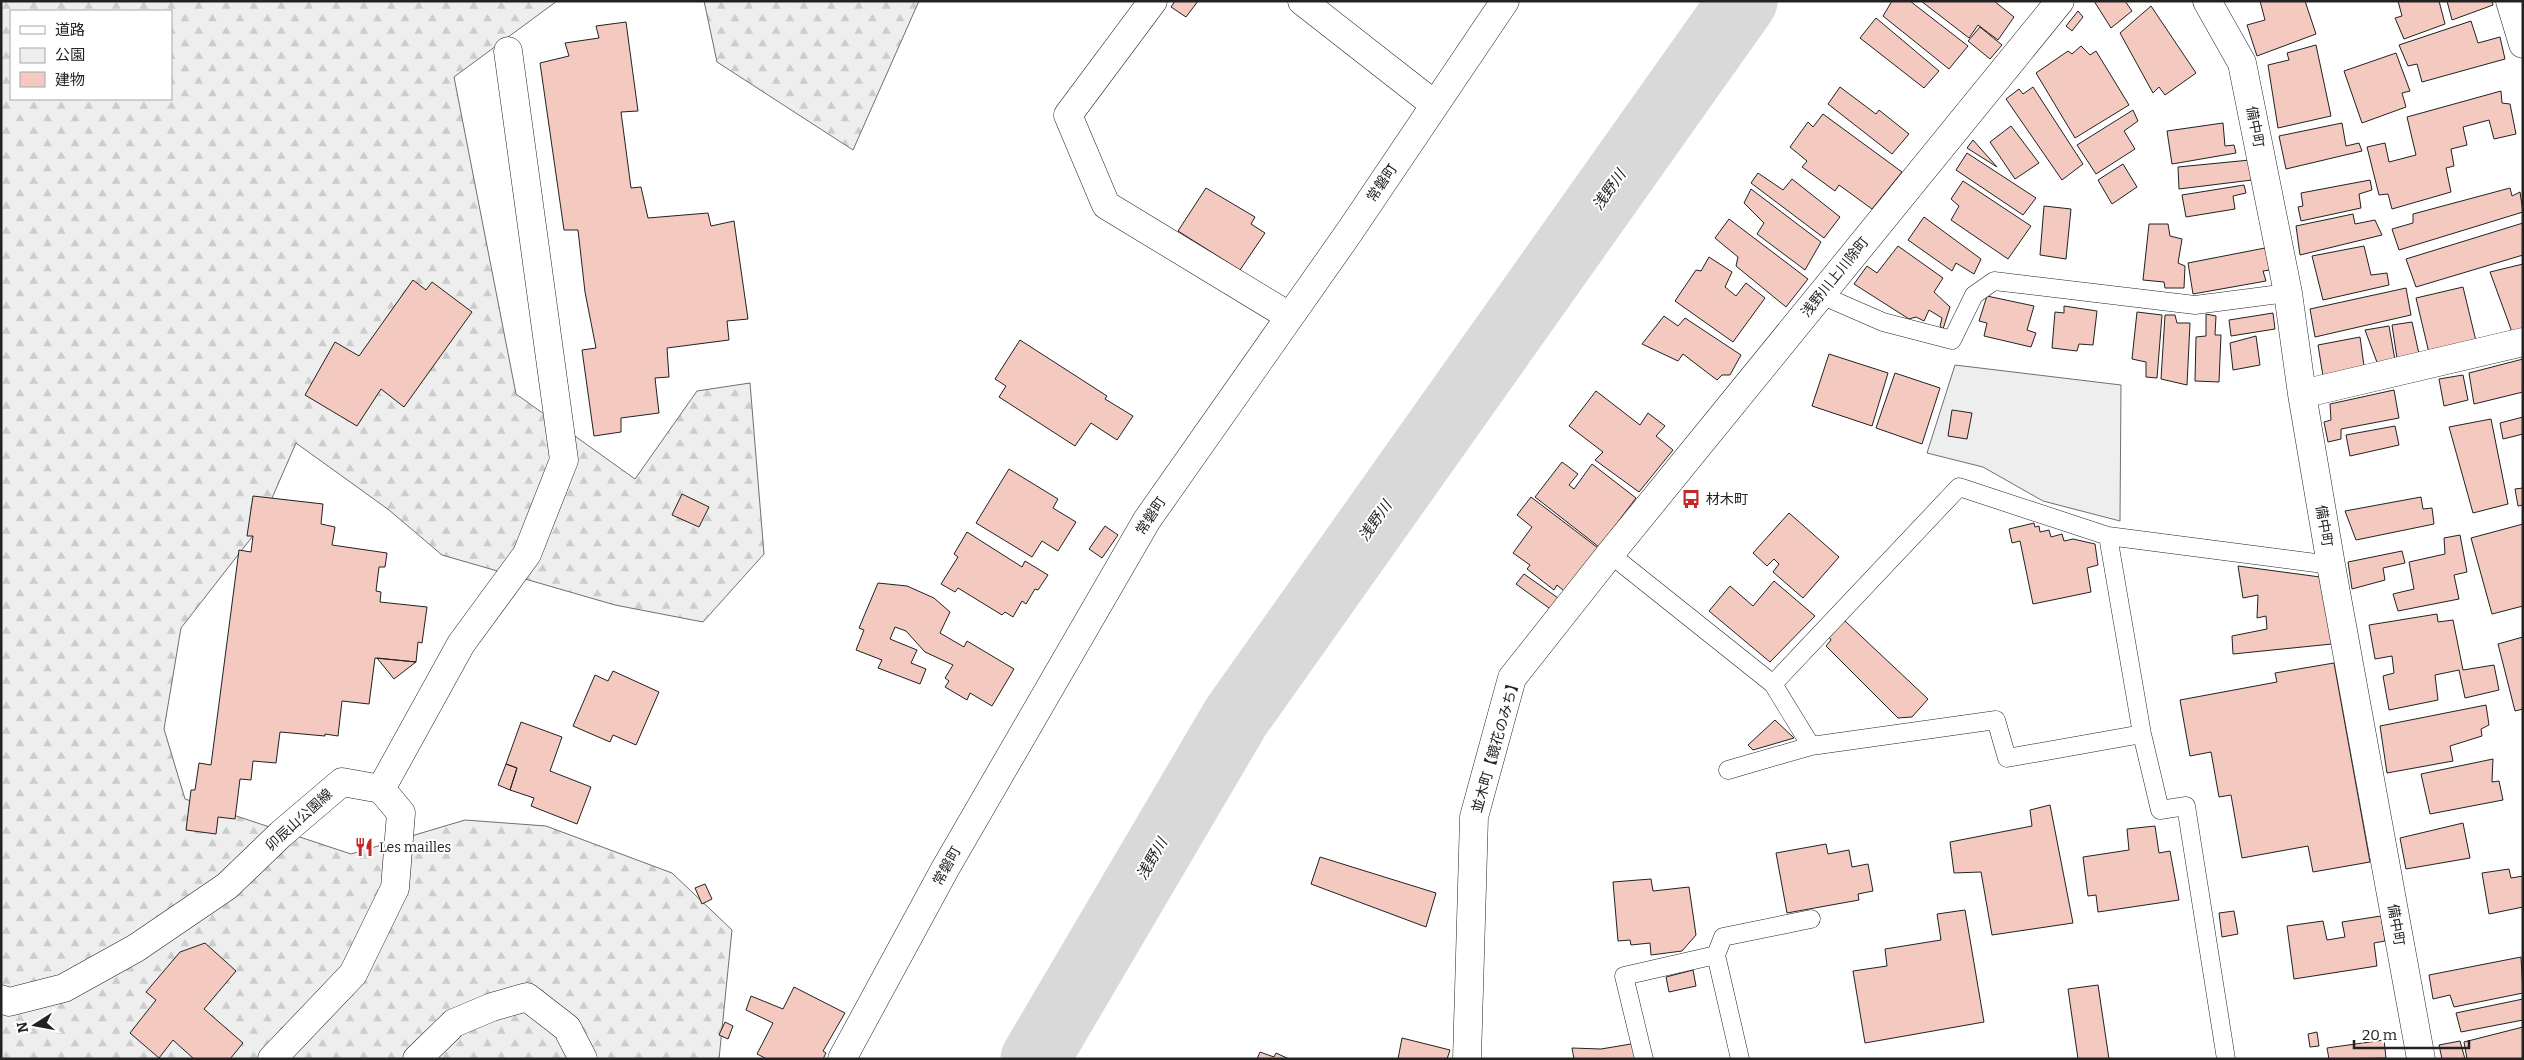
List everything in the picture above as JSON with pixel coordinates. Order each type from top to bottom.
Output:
[{"type":"street","points":[[1153,1],[1068,115],[1106,205],[1290,316]]},
{"type":"street","points":[[1302,1],[1435,105]]},
{"type":"street","name":"常磐町","points":[[842,1059],[945,870],[1147,520],[1290,316],[1505,1]]},
{"type":"street","name":"浅野川上川除町","points":[[1610,554],[2060,1]]},
{"type":"street","name":"備中町","points":[[2207,1],[2242,63],[2288,293],[2302,394],[2331,566],[2421,1059]]},
{"type":"street","points":[[2516,8],[2523,44]]},
{"type":"street","points":[[272,1059],[353,974],[394,888],[401,813],[381,789],[461,644],[527,554],[564,460],[508,51]]},
{"type":"street","points":[[2302,394],[2523,342]]},
{"type":"street","name":"並木町【鏡花のみち】","points":[[1467,1059],[1474,817],[1512,678],[1610,554]]},
{"type":"street","name":"卯辰山公園線","points":[[1,999],[10,1002],[64,988],[136,948],[227,886],[281,834],[342,782],[381,789]]},
{"type":"street","points":[[417,1059],[454,1023],[492,1007],[527,997],[567,1028],[583,1059]]},
{"type":"lane","points":[[1820,295],[1883,322],[1952,340],[1974,295],[1994,281],[2195,305],[2288,293]]},
{"type":"lane","points":[[1773,684],[1959,487],[2108,536],[2331,566]]},
{"type":"lane","points":[[2108,536],[2142,734],[2160,810],[2186,806],[2226,1059]]},
{"type":"lane","points":[[1610,554],[1773,684],[1811,746]]},
{"type":"lane","points":[[1728,770],[1811,746],[1996,720],[2007,758],[2142,734]]},
{"type":"lane","points":[[1740,1059],[1716,955],[1723,937],[1811,918]]},
{"type":"lane","points":[[1644,1059],[1624,976],[1716,955]]},
{"type":"green space","points":[[1,1],[557,1],[454,77],[516,394],[635,479],[697,391],[750,383],[764,554],[703,622],[615,605],[442,555],[389,510],[296,443],[259,528],[181,628],[164,729],[185,799],[351,854],[465,820],[546,826],[672,873],[732,930],[719,1059],[1,1059]]},
{"type":"green space","points":[[704,1],[919,1],[853,150],[717,62]]},
{"type":"green space","points":[[1955,365],[2121,385],[2120,521],[2043,501],[1983,467],[1927,453]]},
{"type":"building","points":[[1175,1],[1198,1],[1186,17],[1171,7]]},
{"type":"building","points":[[1892,1],[1910,1],[1968,46],[1949,69],[1883,16]]},
{"type":"building","points":[[1921,1],[1994,1],[2014,17],[1998,40],[1978,25],[1969,38]]},
{"type":"building","points":[[2094,1],[2125,1],[2132,11],[2111,28]]},
{"type":"building","points":[[2260,1],[2305,1],[2316,34],[2257,56],[2247,25],[2265,20]]},
{"type":"building","points":[[2398,1],[2439,1],[2445,24],[2404,39],[2395,18],[2402,16]]},
{"type":"building","points":[[2447,1],[2492,1],[2493,5],[2452,20]]},
{"type":"building","points":[[2151,6],[2196,73],[2165,95],[2159,87],[2153,93],[2120,33]]},
{"type":"building","points":[[2078,11],[2083,17],[2072,31],[2066,26]]},
{"type":"building","points":[[1876,18],[1939,71],[1924,88],[1860,38]]},
{"type":"building","points":[[2471,21],[2478,43],[2500,37],[2505,59],[2422,82],[2417,64],[2408,66],[2399,45]]},
{"type":"building","points":[[626,22],[638,111],[621,112],[631,188],[641,187],[648,218],[708,213],[711,226],[734,221],[748,319],[727,321],[729,340],[667,348],[669,377],[655,378],[659,413],[621,418],[621,432],[594,436],[582,350],[596,348],[585,292],[578,230],[564,230],[540,63],[569,56],[565,43],[599,38],[596,26]]},
{"type":"building","points":[[1980,27],[2002,45],[1990,59],[1968,41]]},
{"type":"building","points":[[2316,45],[2331,116],[2278,128],[2268,65],[2289,60],[2287,53]]},
{"type":"building","points":[[2081,46],[2090,55],[2096,51],[2129,105],[2075,138],[2036,73],[2068,51],[2072,54]]},
{"type":"building","points":[[2396,53],[2410,91],[2402,93],[2406,107],[2362,123],[2344,71]]},
{"type":"building","points":[[1840,87],[1876,114],[1879,110],[1909,134],[1892,154],[1828,104]]},
{"type":"building","points":[[2033,87],[2083,164],[2062,180],[2006,99],[2019,89],[2023,94]]},
{"type":"building","points":[[2501,91],[2502,103],[2510,104],[2516,134],[2494,139],[2489,120],[2463,127],[2467,145],[2451,149],[2454,166],[2446,168],[2451,192],[2392,209],[2388,194],[2379,195],[2367,147],[2385,143],[2389,162],[2416,155],[2407,117]]},
{"type":"building","points":[[2133,110],[2138,121],[2124,131],[2135,149],[2096,174],[2077,145]]},
{"type":"building","points":[[1823,114],[1902,172],[1872,209],[1839,185],[1835,191],[1802,167],[1807,161],[1790,147],[1808,122],[1813,127]]},
{"type":"building","points":[[2223,123],[2225,146],[2234,145],[2236,153],[2172,164],[2167,131]]},
{"type":"building","points":[[2342,123],[2346,146],[2359,143],[2362,151],[2286,169],[2279,136]]},
{"type":"building","points":[[2011,126],[2039,163],[2015,179],[1990,142]]},
{"type":"building","points":[[1973,140],[1997,167],[1967,148]]},
{"type":"building","points":[[1967,153],[2036,198],[2023,215],[1956,170]]},
{"type":"building","points":[[2250,160],[2252,180],[2179,189],[2178,167]]},
{"type":"building","points":[[2123,164],[2137,187],[2112,204],[2098,180]]},
{"type":"building","points":[[1758,173],[1783,190],[1792,179],[1840,217],[1824,238],[1751,183]]},
{"type":"building","points":[[2370,180],[2372,190],[2359,194],[2361,208],[2301,221],[2298,207],[2303,206],[2301,193]]},
{"type":"building","points":[[1963,181],[2031,226],[2008,259],[1951,220],[1959,206],[1951,199]]},
{"type":"building","points":[[2244,185],[2246,193],[2233,196],[2235,209],[2186,217],[2182,195]]},
{"type":"building","points":[[1206,188],[1255,217],[1251,224],[1265,233],[1240,270],[1178,231]]},
{"type":"building","points":[[2510,188],[2512,196],[2520,192],[2523,212],[2399,250],[2392,229],[2413,223],[2413,214]]},
{"type":"building","points":[[1751,189],[1821,242],[1805,270],[1757,234],[1764,223],[1744,203]]},
{"type":"building","points":[[2044,206],[2071,209],[2066,259],[2040,255]]},
{"type":"building","points":[[2353,214],[2355,224],[2375,220],[2382,235],[2300,255],[2296,226]]},
{"type":"building","points":[[1924,217],[1981,259],[1974,274],[1956,263],[1952,271],[1908,240]]},
{"type":"building","points":[[1729,219],[1808,279],[1786,307],[1736,266],[1738,257],[1715,238]]},
{"type":"building","points":[[2523,223],[2523,255],[2416,287],[2406,259]]},
{"type":"building","points":[[2149,224],[2168,224],[2170,236],[2182,239],[2178,263],[2185,266],[2184,288],[2165,288],[2164,282],[2143,280]]},
{"type":"building","points":[[1898,246],[1943,278],[1934,292],[1950,307],[1943,329],[1940,326],[1942,318],[1929,310],[1924,321],[1916,317],[1909,319],[1854,284],[1867,266],[1877,273]]},
{"type":"building","points":[[2364,246],[2371,275],[2387,273],[2389,285],[2323,300],[2312,256]]},
{"type":"building","points":[[2265,248],[2270,270],[2263,271],[2266,281],[2193,294],[2188,263]]},
{"type":"building","points":[[1709,257],[1732,272],[1725,287],[1736,296],[1746,283],[1765,298],[1733,342],[1675,301],[1696,270],[1701,271]]},
{"type":"building","points":[[2523,264],[2523,329],[2512,332],[2490,272]]},
{"type":"building","points":[[413,280],[426,290],[432,282],[472,312],[404,407],[381,389],[357,426],[305,395],[335,342],[359,356]]},
{"type":"building","points":[[2463,287],[2476,341],[2429,353],[2416,298]]},
{"type":"building","points":[[2406,288],[2411,315],[2315,337],[2310,309]]},
{"type":"building","points":[[1987,296],[2034,306],[2027,330],[2036,333],[2031,347],[1984,336],[1987,323],[1979,321]]},
{"type":"building","points":[[2064,306],[2097,311],[2093,345],[2079,344],[2077,351],[2052,348],[2055,312],[2064,313]]},
{"type":"building","points":[[2137,312],[2162,315],[2157,378],[2146,377],[2146,362],[2132,359]]},
{"type":"building","points":[[2273,313],[2275,329],[2231,336],[2229,320]]},
{"type":"building","points":[[2206,314],[2216,316],[2215,335],[2221,335],[2219,382],[2195,381],[2196,337],[2206,336]]},
{"type":"building","points":[[2165,315],[2175,315],[2177,323],[2190,323],[2187,385],[2161,379]]},
{"type":"building","points":[[1664,316],[1678,326],[1685,318],[1741,355],[1730,375],[1722,375],[1717,380],[1683,354],[1678,361],[1642,344]]},
{"type":"building","points":[[2412,322],[2419,354],[2397,358],[2392,325]]},
{"type":"building","points":[[2389,326],[2395,360],[2378,365],[2365,330]]},
{"type":"building","points":[[2256,336],[2260,365],[2233,370],[2230,343]]},
{"type":"building","points":[[2360,337],[2364,366],[2323,376],[2318,345]]},
{"type":"building","points":[[1020,340],[1107,396],[1105,399],[1133,416],[1117,440],[1091,423],[1075,446],[999,397],[1006,386],[995,379]]},
{"type":"building","points":[[1829,354],[1888,373],[1872,426],[1812,406]]},
{"type":"building","points":[[2523,359],[2523,392],[2474,404],[2469,373]]},
{"type":"building","points":[[1895,373],[1940,388],[1922,444],[1876,428]]},
{"type":"building","points":[[2463,375],[2468,400],[2444,406],[2439,379]]},
{"type":"building","points":[[2394,390],[2399,418],[2341,429],[2341,439],[2328,442],[2324,422],[2331,420],[2330,404]]},
{"type":"building","points":[[1596,391],[1640,425],[1648,413],[1665,426],[1656,436],[1673,450],[1639,492],[1595,460],[1603,452],[1569,426]]},
{"type":"building","points":[[1952,410],[1972,413],[1967,439],[1948,436]]},
{"type":"building","points":[[2523,417],[2523,434],[2503,439],[2500,423]]},
{"type":"building","points":[[2491,419],[2508,504],[2473,513],[2449,427]]},
{"type":"building","points":[[2395,426],[2399,445],[2350,456],[2346,435]]},
{"type":"building","points":[[1562,462],[1578,474],[1569,485],[1574,489],[1592,464],[1636,498],[1599,547],[1535,497]]},
{"type":"building","points":[[1009,469],[1058,499],[1053,508],[1076,522],[1058,551],[1042,541],[1032,557],[976,523]]},
{"type":"building","points":[[2523,488],[2523,505],[2518,506],[2515,489]]},
{"type":"building","points":[[682,494],[709,507],[699,527],[672,515]]},
{"type":"building","points":[[253,496],[323,504],[321,524],[335,527],[332,545],[387,553],[385,567],[379,567],[376,591],[381,592],[380,602],[427,607],[422,643],[418,642],[416,662],[375,658],[369,704],[342,701],[338,736],[280,732],[276,763],[253,761],[251,780],[240,779],[235,819],[218,817],[216,834],[186,830],[191,790],[195,790],[199,763],[211,765],[239,550],[251,552],[253,536],[247,536]]},
{"type":"building","points":[[1531,497],[1598,548],[1564,591],[1557,585],[1554,590],[1527,569],[1530,565],[1513,553],[1532,527],[1517,515]]},
{"type":"building","points":[[2421,497],[2423,509],[2432,508],[2434,524],[2356,540],[2345,511]]},
{"type":"building","points":[[1789,513],[1839,557],[1803,598],[1773,572],[1779,564],[1774,559],[1767,566],[1753,553]]},
{"type":"building","points":[[2034,523],[2035,527],[2039,526],[2040,532],[2049,530],[2051,537],[2062,534],[2064,541],[2073,539],[2095,544],[2098,565],[2087,568],[2091,592],[2033,604],[2020,541],[2012,543],[2009,529]]},
{"type":"building","points":[[2523,524],[2523,606],[2492,614],[2471,538]]},
{"type":"building","points":[[1105,526],[1118,535],[1102,558],[1089,549]]},
{"type":"building","points":[[967,532],[1022,567],[1025,561],[1048,575],[1038,590],[1035,589],[1026,604],[1022,601],[1013,617],[1005,612],[1002,615],[958,588],[955,592],[941,584],[958,557],[954,554]]},
{"type":"building","points":[[2460,535],[2467,572],[2454,575],[2459,599],[2398,611],[2393,594],[2414,589],[2409,562],[2445,554],[2444,538]]},
{"type":"building","points":[[2402,551],[2405,563],[2383,568],[2385,580],[2352,589],[2348,562]]},
{"type":"building","points":[[2238,566],[2320,577],[2332,644],[2233,654],[2232,636],[2267,629],[2266,616],[2257,618],[2258,595],[2243,598]]},
{"type":"building","points":[[1524,574],[1561,600],[1553,611],[1516,584]]},
{"type":"building","points":[[1774,581],[1815,616],[1770,662],[1709,611],[1730,586],[1753,606]]},
{"type":"building","points":[[878,583],[907,586],[934,598],[950,612],[940,633],[964,647],[967,641],[1014,669],[992,706],[970,693],[967,700],[945,687],[949,681],[945,678],[953,665],[925,652],[906,631],[895,627],[890,639],[917,650],[911,663],[926,669],[920,684],[878,668],[882,660],[856,650],[864,630],[859,628]]},
{"type":"building","points":[[2437,614],[2438,622],[2453,620],[2463,670],[2494,665],[2499,690],[2465,698],[2459,670],[2435,675],[2438,700],[2389,710],[2383,676],[2394,673],[2392,656],[2375,659],[2369,625]]},
{"type":"building","points":[[1845,621],[1928,699],[1912,717],[1898,718],[1826,646],[1831,640],[1829,637]]},
{"type":"building","points":[[2523,637],[2523,709],[2515,711],[2498,644]]},
{"type":"building","points":[[377,658],[416,662],[394,679]]},
{"type":"building","points":[[2334,663],[2370,862],[2313,872],[2308,846],[2242,858],[2231,795],[2219,797],[2211,752],[2190,756],[2180,700],[2277,682],[2275,673]]},
{"type":"building","points":[[613,671],[659,692],[636,745],[613,735],[610,742],[573,726],[595,675],[608,681]]},
{"type":"building","points":[[2486,705],[2489,725],[2481,729],[2482,736],[2450,746],[2453,761],[2387,773],[2380,726]]},
{"type":"building","points":[[1775,720],[1794,738],[1753,750],[1748,745]]},
{"type":"building","points":[[521,722],[562,737],[550,771],[591,787],[577,824],[531,806],[534,798],[510,790],[517,768],[506,764]]},
{"type":"building","points":[[2493,759],[2492,782],[2499,781],[2503,800],[2430,814],[2421,774]]},
{"type":"building","points":[[506,764],[517,768],[510,790],[498,785]]},
{"type":"building","points":[[2050,805],[2073,923],[1992,935],[1981,872],[1954,873],[1950,842],[2032,826],[2030,810]]},
{"type":"building","points":[[2463,823],[2470,858],[2406,869],[2400,838]]},
{"type":"building","points":[[2155,826],[2159,853],[2170,851],[2179,900],[2098,912],[2096,895],[2088,896],[2083,857],[2129,850],[2127,829]]},
{"type":"building","points":[[1826,844],[1828,854],[1849,850],[1852,867],[1868,864],[1873,891],[1858,894],[1859,900],[1787,913],[1776,853]]},
{"type":"building","points":[[1320,857],[1436,893],[1426,927],[1311,884]]},
{"type":"building","points":[[2509,869],[2511,878],[2523,876],[2523,907],[2489,914],[2482,873]]},
{"type":"building","points":[[1651,879],[1653,891],[1689,887],[1696,935],[1682,951],[1651,955],[1650,943],[1631,945],[1630,940],[1618,941],[1613,882]]},
{"type":"building","points":[[705,884],[712,899],[702,904],[695,888]]},
{"type":"building","points":[[1965,910],[1984,1022],[1865,1043],[1853,971],[1887,966],[1885,949],[1941,940],[1937,914]]},
{"type":"building","points":[[2234,911],[2238,934],[2222,937],[2219,913]]},
{"type":"building","points":[[2381,916],[2385,941],[2374,943],[2377,966],[2294,979],[2287,926],[2323,921],[2327,940],[2345,937],[2342,922]]},
{"type":"building","points":[[205,943],[236,971],[204,1009],[243,1043],[230,1059],[194,1059],[173,1040],[159,1058],[130,1033],[156,1000],[146,992],[180,952]]},
{"type":"building","points":[[2521,957],[2523,993],[2454,1007],[2450,995],[2433,999],[2429,975]]},
{"type":"building","points":[[1693,970],[1696,986],[1669,992],[1666,977]]},
{"type":"building","points":[[2098,985],[2109,1059],[2078,1059],[2068,989]]},
{"type":"building","points":[[794,987],[845,1013],[823,1051],[826,1053],[823,1059],[767,1059],[757,1054],[773,1023],[746,1010],[751,996],[783,1009]]},
{"type":"building","points":[[2523,999],[2523,1020],[2461,1032],[2456,1013]]},
{"type":"building","points":[[725,1022],[733,1026],[728,1039],[719,1035]]},
{"type":"building","points":[[2523,1027],[2523,1059],[2467,1059],[2464,1042]]},
{"type":"building","points":[[2317,1032],[2319,1046],[2310,1047],[2308,1034]]},
{"type":"building","points":[[1402,1038],[1450,1050],[1447,1059],[1398,1059]]},
{"type":"building","points":[[2384,1040],[2386,1058],[2329,1059],[2327,1048]]},
{"type":"building","points":[[2460,1041],[2465,1059],[2442,1059],[2439,1045]]},
{"type":"building","points":[[1637,1043],[1635,1059],[1574,1059],[1572,1048],[1601,1049]]},
{"type":"building","points":[[1260,1052],[1274,1057],[1276,1053],[1289,1059],[1257,1059]]},
{"type":"waterway","name":"浅野川","points":[[1035,1059],[1236,717],[1743,1]]},
{"type":"place","name":"材木町","points":[[1691,499]]},
{"type":"place","name":"Les mailles","points":[[364,847]]}]
